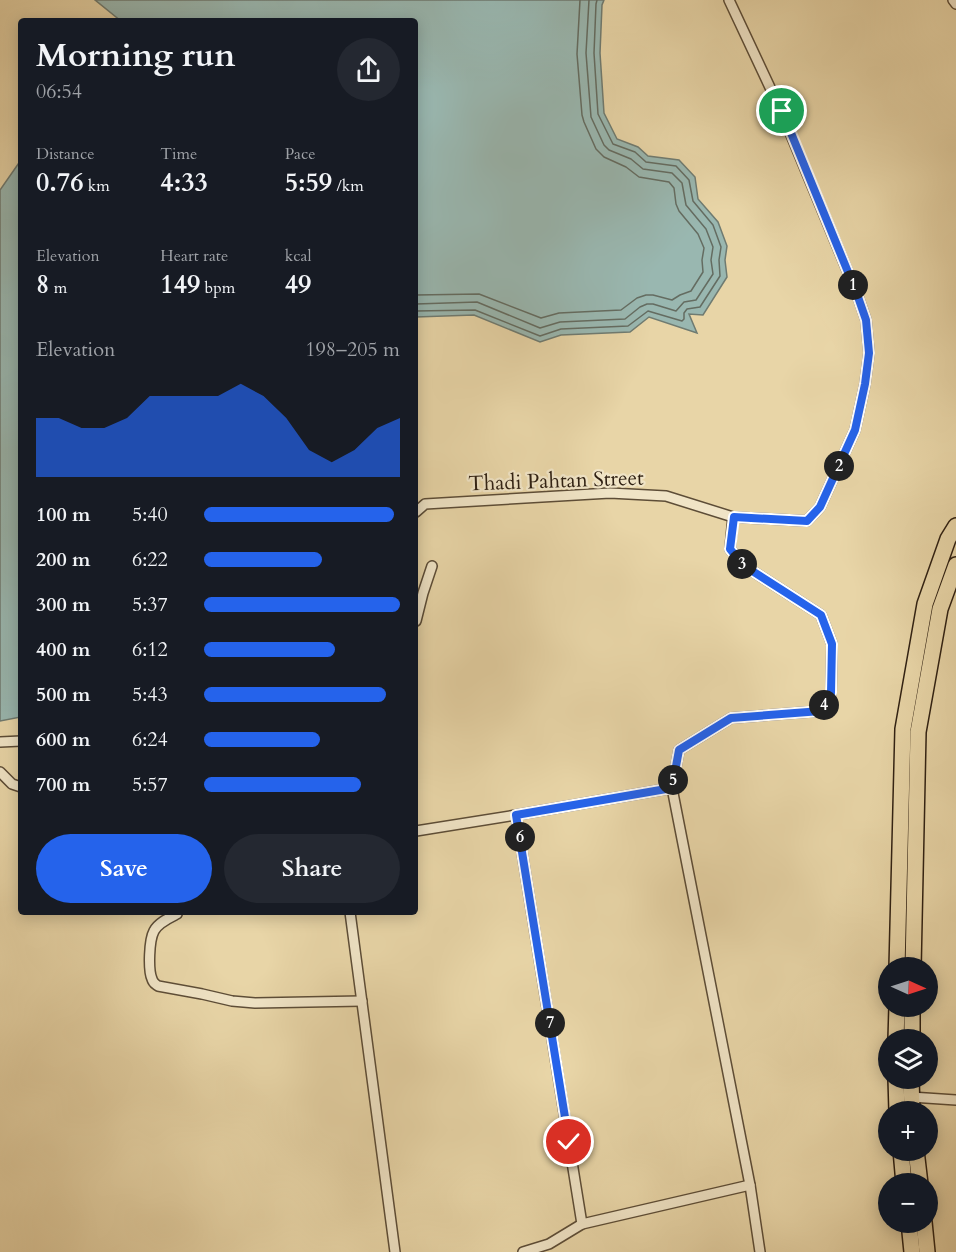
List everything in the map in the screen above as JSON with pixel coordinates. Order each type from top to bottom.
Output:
[{"type":"main road","points":[[897,957],[903,729],[925,604],[948,539],[956,526]]},
{"type":"main road","points":[[913,957],[918,732],[940,609],[956,565]]},
{"type":"main road","points":[[910,1233],[912,1252]]},
{"type":"main road","points":[[925,1233],[927,1252]]},
{"type":"street","name":"Thadi Pahtan Street","points":[[418,511],[425,504],[610,494],[666,496],[734,517],[807,521],[820,507],[855,430],[869,353],[866,320],[782,111],[729,0]]},
{"type":"street","points":[[953,0],[956,4]]},
{"type":"street","points":[[734,517],[730,549],[743,565],[821,615],[832,644],[831,693],[821,711],[731,718],[679,750],[672,788],[750,1185],[759,1252]]},
{"type":"street","points":[[418,613],[432,566]]},
{"type":"street","points":[[0,742],[18,741]]},
{"type":"street","points":[[0,772],[12,784],[18,786]]},
{"type":"street","points":[[418,831],[672,788]]},
{"type":"street","points":[[516,815],[582,1224]]},
{"type":"street","points":[[175,915],[154,930],[151,942],[150,972],[152,981],[158,986],[244,1002],[362,1001]]},
{"type":"street","points":[[350,915],[395,1252]]},
{"type":"street","points":[[938,1102],[956,1100]]},
{"type":"street","points":[[524,1252],[549,1244],[582,1224],[750,1185]]},
{"type":"water","points":[[95,0],[604,0],[600,53],[604,113],[617,139],[638,147],[648,156],[679,160],[695,177],[698,199],[718,222],[727,246],[725,260],[727,277],[703,315],[689,314],[697,333],[649,317],[630,332],[561,335],[540,342],[474,315],[418,317],[418,18],[117,18]]},
{"type":"water","points":[[18,164],[18,718],[0,721],[0,190]]},
{"type":"route","points":[[569,1142],[516,815],[672,788],[679,750],[731,718],[821,711],[831,693],[832,644],[821,615],[743,565],[730,549],[734,517],[807,521],[820,507],[855,430],[869,353],[866,320],[857,294],[782,111]]}]
